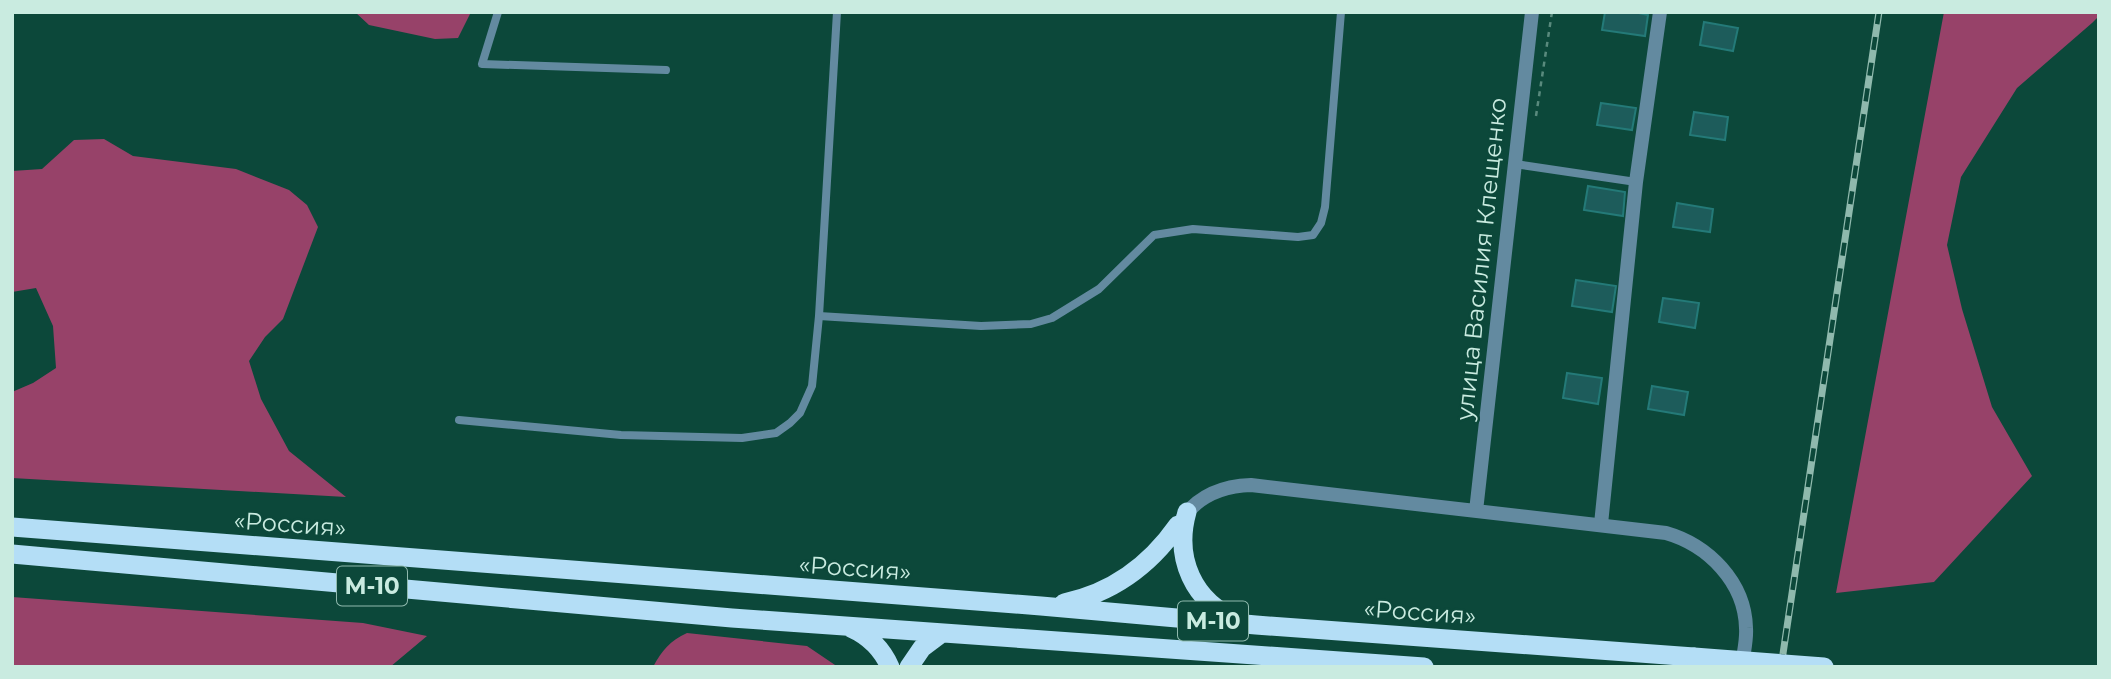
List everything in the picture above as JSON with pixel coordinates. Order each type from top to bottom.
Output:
[{"type":"highway","points":[[1041,606],[1082,599],[1119,582],[1152,557],[1182,518]]},
{"type":"highway","points":[[1182,518],[1182,547],[1188,573],[1196,589],[1222,613],[1238,621],[1256,625]]},
{"type":"highway","name":"«Россия»","points":[[12,527],[1824,667]]},
{"type":"highway","name":"М-10","points":[[12,554],[732,618],[1424,667]]},
{"type":"highway","points":[[847,626],[871,640],[890,667]]},
{"type":"highway","points":[[909,667],[922,648],[942,633]]},
{"type":"street","name":"улица Василия Клещенко","points":[[1476,510],[1532,12]]},
{"type":"street","points":[[1601,524],[1636,182],[1660,12]]},
{"type":"street","points":[[1182,518],[1205,496],[1227,487],[1251,485],[1601,524],[1675,535],[1692,543],[1715,561],[1733,583],[1743,610],[1746,629],[1742,667]]},
{"type":"lane","points":[[498,12],[482,64],[666,70]]},
{"type":"lane","points":[[459,420],[621,435],[742,438],[776,433],[800,413],[812,386],[819,316],[837,12]]},
{"type":"lane","points":[[819,316],[982,326],[1031,324],[1052,318],[1099,289],[1154,234],[1193,229],[1298,237],[1313,235],[1321,223],[1325,207],[1341,12]]},
{"type":"lane","points":[[1515,163],[1636,182]]},
{"type":"shaded area","points":[[355,12],[471,12],[458,38],[435,39],[369,25]]},
{"type":"shaded area","points":[[1944,12],[2099,12],[2099,16],[2092,23],[2017,88],[1961,177],[1947,245],[1962,309],[1992,407],[2032,476],[1934,582],[1836,593]]},
{"type":"shaded area","points":[[104,139],[133,156],[236,169],[289,190],[307,205],[318,227],[283,319],[265,337],[249,361],[261,399],[289,451],[346,497],[12,478],[12,392],[33,383],[56,368],[53,326],[36,288],[12,292],[12,171],[42,169],[74,140]]},
{"type":"shaded area","points":[[12,597],[363,623],[427,636],[390,667],[12,667]]},
{"type":"shaded area","points":[[687,633],[807,646],[838,667],[653,667],[667,647]]},
{"type":"building","points":[[1605,12],[1648,15],[1645,36],[1602,30]]},
{"type":"building","points":[[1704,22],[1738,28],[1733,51],[1700,45]]},
{"type":"building","points":[[1601,103],[1636,108],[1632,130],[1597,125]]},
{"type":"building","points":[[1694,112],[1728,117],[1725,140],[1690,135]]},
{"type":"building","points":[[1588,186],[1625,192],[1623,216],[1584,210]]},
{"type":"building","points":[[1677,203],[1713,209],[1710,232],[1673,227]]},
{"type":"building","points":[[1576,280],[1616,286],[1612,312],[1572,306]]},
{"type":"building","points":[[1663,298],[1699,303],[1695,328],[1659,322]]},
{"type":"building","points":[[1567,373],[1602,378],[1598,404],[1563,398]]},
{"type":"building","points":[[1652,386],[1688,392],[1684,415],[1648,409]]},
{"type":"railway","points":[[1781,667],[1879,12]]}]
